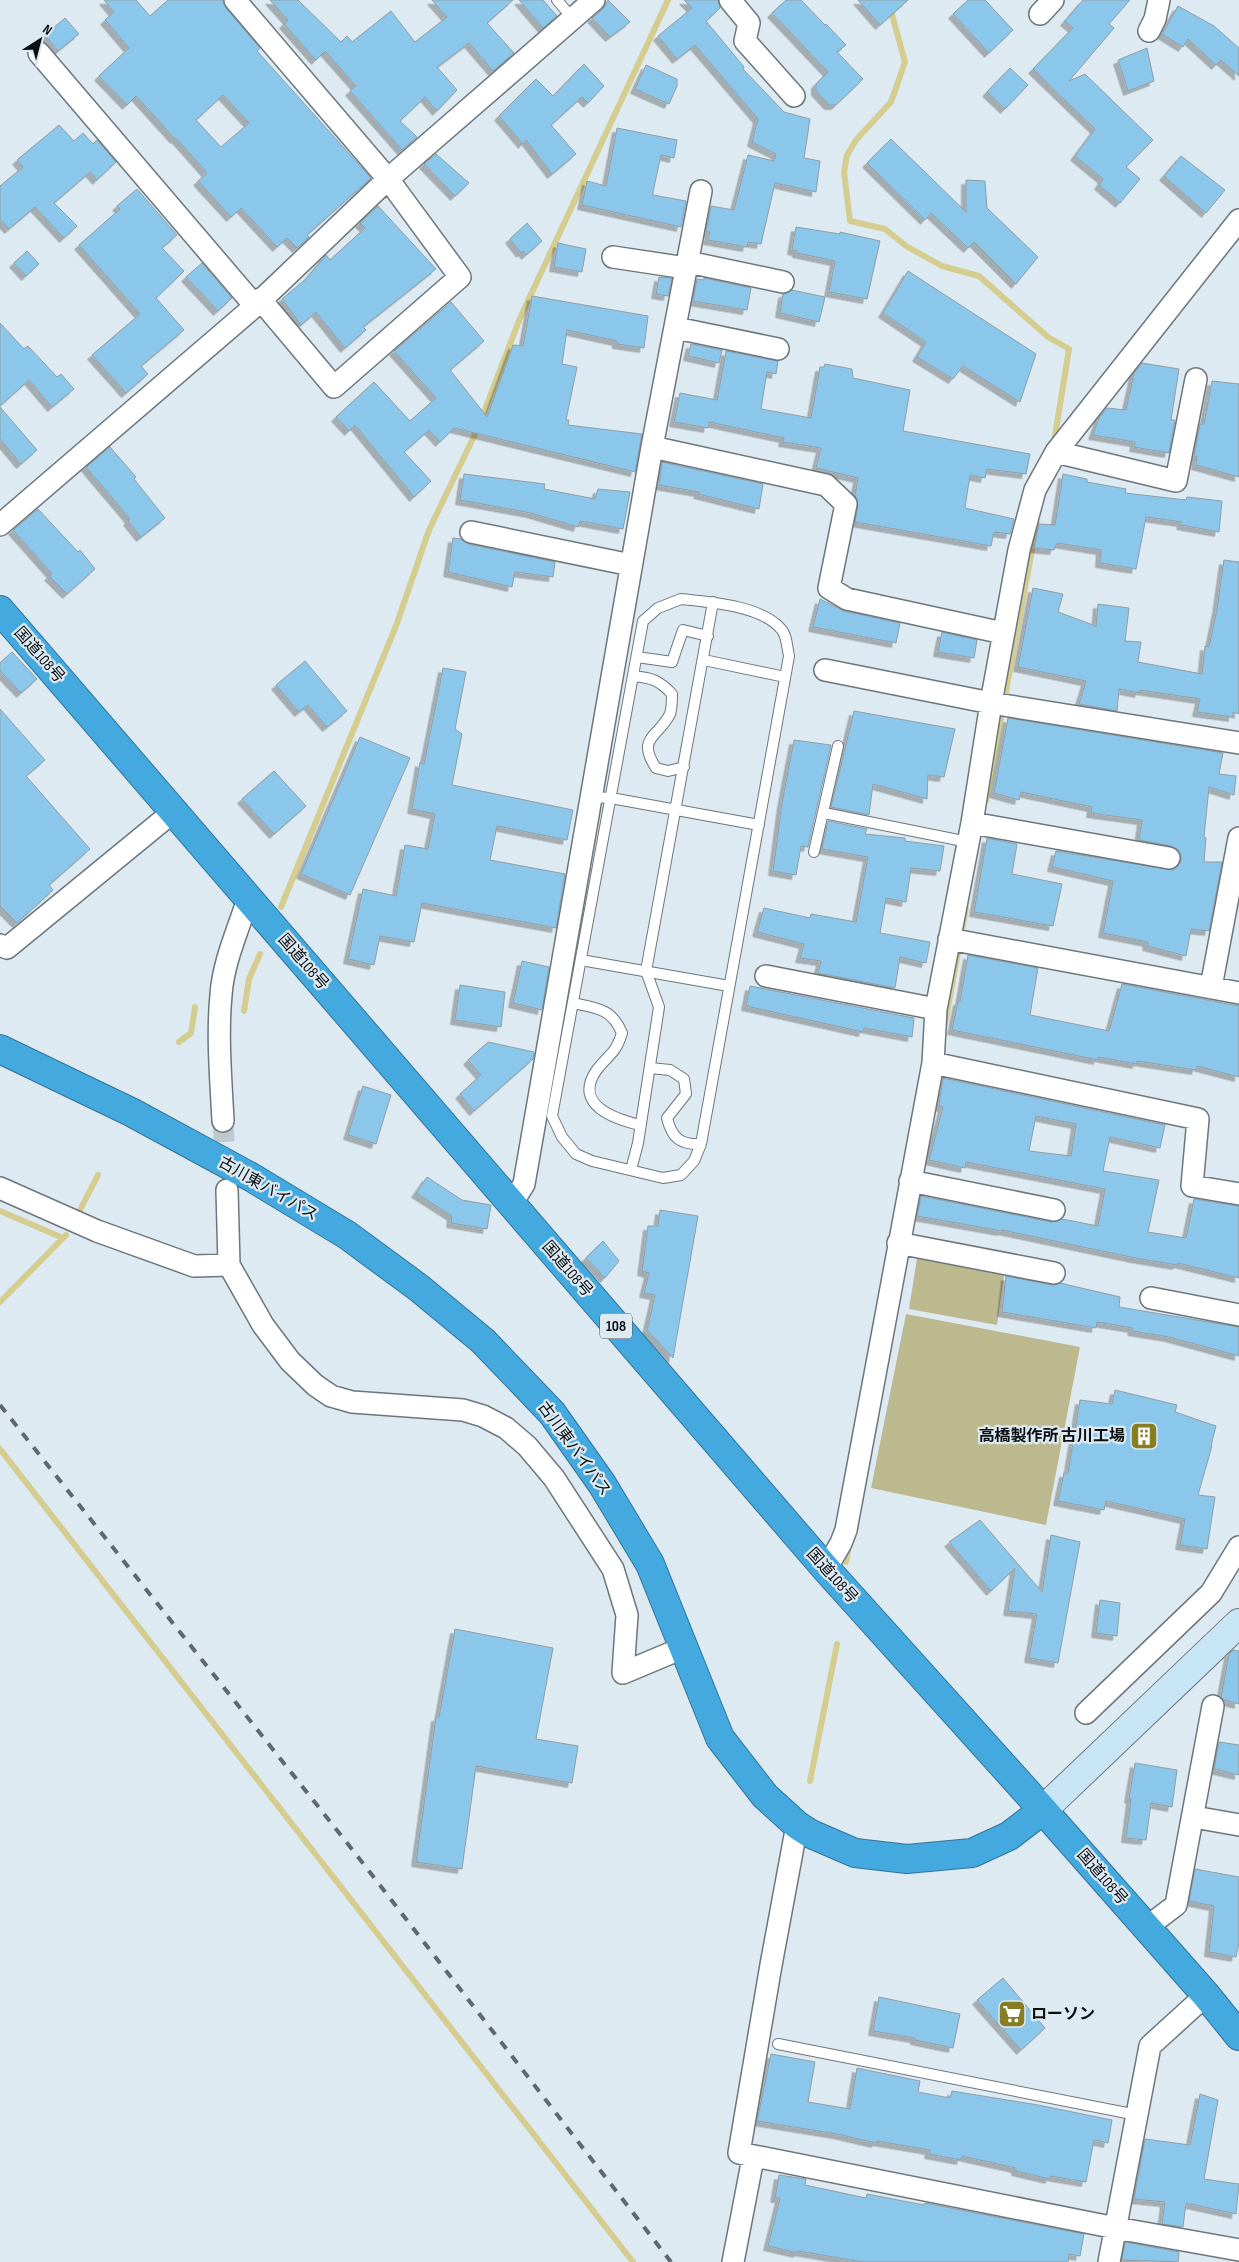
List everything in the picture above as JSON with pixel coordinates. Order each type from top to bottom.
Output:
[{"type":"highway","name":"国道108号","points":[[0,610],[826,1569],[1147,1927],[1239,2036]]},
{"type":"highway","name":"古川東バイパス","points":[[0,1049],[131,1112],[250,1177],[346,1235],[412,1283],[483,1341],[552,1413],[602,1484],[650,1564],[720,1738],[765,1796],[797,1825],[811,1834],[855,1853],[907,1859],[972,1853],[1009,1836],[1043,1810]]},
{"type":"street","points":[[39,53],[334,387],[460,277],[388,179],[236,0]]},
{"type":"street","points":[[0,525],[258,302],[388,179],[594,0]]},
{"type":"street","points":[[730,0],[749,23],[745,41],[794,96]]},
{"type":"street","points":[[1149,31],[1155,19],[1159,0]]},
{"type":"street","points":[[512,1205],[524,1184],[601,798],[631,565],[701,191]]},
{"type":"street","points":[[826,1569],[846,1530],[898,1243],[920,1183],[933,1063],[936,1010],[979,829],[1004,705],[1004,633],[1019,550],[1035,490],[1056,452],[1239,220]]},
{"type":"street","points":[[613,257],[687,265],[782,282]]},
{"type":"street","points":[[676,328],[778,349]]},
{"type":"street","points":[[1056,452],[1176,481],[1196,379]]},
{"type":"street","points":[[652,448],[826,485],[846,504],[829,588],[847,599],[1004,633]]},
{"type":"street","points":[[471,532],[631,565]]},
{"type":"street","points":[[825,670],[1004,705],[1239,742]]},
{"type":"street","points":[[0,945],[7,948],[173,812]]},
{"type":"street","points":[[979,829],[1168,858]]},
{"type":"street","points":[[1211,988],[1239,838]]},
{"type":"street","points":[[223,1121],[220,1078],[221,994],[227,966],[248,900]]},
{"type":"street","points":[[952,940],[977,943],[1239,993]]},
{"type":"street","points":[[766,976],[936,1010]]},
{"type":"street","points":[[933,1063],[955,1066],[1198,1119],[1192,1186],[1239,1194]]},
{"type":"street","points":[[920,1183],[1054,1210]]},
{"type":"street","points":[[0,1188],[97,1232],[194,1266],[229,1265]]},
{"type":"street","points":[[227,1190],[229,1265],[263,1325],[290,1362],[315,1385],[331,1396],[352,1402],[464,1410],[483,1416],[506,1428],[527,1446],[554,1478],[613,1568],[627,1615],[623,1673],[685,1647]]},
{"type":"street","points":[[898,1243],[1054,1273]]},
{"type":"street","points":[[1151,1298],[1239,1314]]},
{"type":"street","points":[[1086,1713],[1211,1593],[1239,1547]]},
{"type":"street","points":[[1043,1810],[1239,1623]]},
{"type":"street","points":[[1147,1927],[1176,1905],[1194,1816],[1212,1706]]},
{"type":"street","points":[[1194,1816],[1239,1825]]},
{"type":"street","points":[[797,1825],[739,2153],[754,2158],[1239,2250]]},
{"type":"street","points":[[1109,2262],[1150,2046],[1206,1995]]},
{"type":"street","points":[[733,2262],[754,2158]]},
{"type":"lane","points":[[558,0],[572,19]]},
{"type":"lane","points":[[682,599],[713,602],[769,618],[783,631],[789,656],[701,1144],[694,1161],[681,1175],[663,1178],[592,1161],[576,1154],[562,1137],[552,1116],[581,960],[601,798],[633,676],[643,620],[658,608],[682,599]]},
{"type":"lane","points":[[631,1170],[659,1007],[646,971],[704,660],[713,602]]},
{"type":"lane","points":[[636,657],[672,662],[683,630],[708,636]]},
{"type":"lane","points":[[704,660],[785,678]]},
{"type":"lane","points":[[633,676],[662,682],[672,694],[671,712],[663,725],[652,735],[647,745],[650,758],[656,768],[668,771],[684,767]]},
{"type":"lane","points":[[814,852],[838,746]]},
{"type":"lane","points":[[601,798],[759,825]]},
{"type":"lane","points":[[824,813],[979,829]]},
{"type":"lane","points":[[581,960],[729,986]]},
{"type":"lane","points":[[573,1003],[608,1012],[616,1020],[622,1033],[618,1046],[597,1070],[590,1082],[590,1095],[598,1108],[616,1119],[640,1125]]},
{"type":"lane","points":[[650,1068],[670,1070],[684,1079],[686,1094],[667,1118],[669,1126],[676,1138],[687,1145],[701,1144]]},
{"type":"lane","points":[[778,2044],[1137,2115]]},
{"type":"shaded area","points":[[918,1252],[1005,1269],[997,1325],[909,1309]]},
{"type":"shaded area","points":[[906,1314],[1080,1347],[1046,1525],[871,1488]]},
{"type":"building","points":[[104,0],[136,0],[150,16],[168,0],[222,0],[226,8],[260,48],[257,51],[371,178],[307,235],[309,237],[297,248],[287,238],[277,247],[241,208],[231,217],[198,181],[207,173],[136,96],[127,105],[99,76],[129,48],[105,20],[114,12]],"holes":[[[223,95],[249,123],[221,147],[196,120]]]},
{"type":"building","points":[[270,0],[298,0],[341,42],[347,36],[352,42],[391,11],[415,42],[447,17],[432,0],[513,0],[487,23],[514,53],[493,71],[469,43],[437,67],[457,90],[437,111],[425,97],[400,121],[417,137],[402,150],[350,91],[356,86],[325,51],[316,60],[284,24],[288,20]]},
{"type":"building","points":[[519,0],[543,0],[557,16],[543,28]]},
{"type":"building","points":[[608,0],[630,22],[610,37],[592,18],[603,9]]},
{"type":"building","points":[[684,0],[718,0],[720,8],[706,21],[744,67],[743,69],[784,112],[810,119],[804,158],[820,161],[816,192],[775,183],[761,244],[748,242],[747,247],[708,240],[710,232],[706,232],[711,206],[734,210],[748,155],[774,161],[776,154],[752,142],[758,119],[695,45],[677,59],[658,36],[692,8]]},
{"type":"building","points":[[786,0],[801,0],[826,24],[846,45],[837,52],[863,79],[836,105],[829,105],[816,91],[816,84],[828,72],[772,13]]},
{"type":"building","points":[[858,0],[908,0],[880,25]]},
{"type":"building","points":[[968,0],[985,0],[1013,30],[989,53],[953,14]]},
{"type":"building","points":[[1083,0],[1130,0],[1109,24],[1114,28],[1069,81],[1085,74],[1153,140],[1126,167],[1140,179],[1120,203],[1099,185],[1103,179],[1075,156],[1095,129],[1033,69],[1073,28],[1065,21]]},
{"type":"building","points":[[1178,6],[1214,26],[1239,48],[1239,76],[1221,60],[1216,65],[1188,39],[1183,47],[1162,34]]},
{"type":"building","points":[[65,18],[79,34],[58,51],[45,35]]},
{"type":"building","points":[[1147,48],[1154,81],[1128,91],[1118,60]]},
{"type":"building","points":[[584,64],[604,86],[588,103],[582,97],[551,125],[576,154],[552,174],[526,140],[523,144],[499,116],[536,79],[553,96]]},
{"type":"building","points":[[646,65],[677,79],[677,86],[669,104],[635,89]]},
{"type":"building","points":[[1010,68],[1028,85],[1005,109],[987,92]]},
{"type":"building","points":[[59,125],[74,141],[83,133],[93,144],[97,140],[116,162],[97,180],[90,172],[54,203],[77,226],[64,238],[35,207],[9,229],[0,219],[0,186],[23,167],[17,160]]},
{"type":"building","points":[[617,128],[677,140],[674,158],[661,155],[653,195],[686,201],[681,227],[582,205],[587,181],[606,186]]},
{"type":"building","points":[[891,139],[966,212],[966,180],[985,181],[987,208],[1038,257],[1016,284],[974,242],[968,248],[931,213],[925,220],[867,163]]},
{"type":"building","points":[[436,154],[469,183],[455,196],[424,164]]},
{"type":"building","points":[[1181,156],[1225,190],[1206,213],[1164,176]]},
{"type":"building","points":[[137,189],[177,235],[162,248],[184,271],[156,298],[184,330],[141,366],[148,374],[126,393],[92,355],[140,314],[79,245],[120,209],[117,206]]},
{"type":"building","points":[[378,206],[436,269],[363,327],[366,330],[345,348],[316,312],[301,325],[282,299],[307,278],[326,255],[330,260],[365,228],[360,223]]},
{"type":"building","points":[[527,223],[542,241],[526,255],[523,251],[521,253],[510,239]]},
{"type":"building","points":[[796,227],[840,234],[840,232],[880,241],[867,299],[829,292],[835,261],[797,253],[797,251],[792,250]]},
{"type":"building","points":[[558,243],[586,249],[582,272],[554,267]]},
{"type":"building","points":[[27,251],[39,264],[26,276],[14,263]]},
{"type":"building","points":[[202,263],[232,298],[218,311],[186,277]]},
{"type":"building","points":[[908,271],[1036,354],[1020,402],[963,366],[953,379],[917,357],[926,342],[883,313]]},
{"type":"building","points":[[659,277],[672,278],[668,296],[656,294]]},
{"type":"building","points":[[704,278],[751,288],[747,310],[693,301],[697,279],[704,280]]},
{"type":"building","points":[[792,290],[825,297],[819,322],[780,313],[783,294]]},
{"type":"building","points":[[532,296],[648,316],[644,348],[617,344],[617,341],[567,330],[562,364],[577,367],[566,420],[569,420],[568,425],[642,434],[635,472],[454,428],[440,442],[429,430],[404,452],[431,481],[414,497],[355,425],[349,431],[336,417],[374,382],[410,421],[436,398],[394,351],[451,302],[484,341],[450,370],[487,417],[513,345],[523,346]]},
{"type":"building","points":[[0,323],[24,349],[28,346],[57,377],[61,374],[74,389],[52,407],[29,380],[0,406]]},
{"type":"building","points":[[691,344],[722,350],[719,363],[688,356]]},
{"type":"building","points":[[726,351],[778,361],[776,374],[767,372],[761,409],[811,418],[820,367],[824,367],[825,364],[852,369],[853,378],[910,390],[903,431],[1030,454],[1026,474],[987,469],[985,478],[970,475],[965,508],[1014,519],[1010,534],[994,532],[991,546],[855,522],[858,506],[855,495],[858,478],[816,468],[821,448],[783,442],[784,438],[709,422],[708,428],[674,422],[680,393],[717,400]]},
{"type":"building","points":[[1142,363],[1179,369],[1171,420],[1175,420],[1169,453],[1134,447],[1135,442],[1093,435],[1099,418],[1107,408],[1126,410],[1134,373]]},
{"type":"building","points":[[1212,381],[1239,384],[1239,477],[1196,465],[1197,457],[1194,456],[1200,424],[1204,424]]},
{"type":"building","points":[[0,407],[37,450],[21,464],[0,439]]},
{"type":"building","points":[[110,447],[136,477],[134,479],[165,518],[141,537],[128,521],[130,519],[86,467]]},
{"type":"building","points":[[662,462],[763,484],[759,509],[698,494],[699,492],[659,485]]},
{"type":"building","points":[[464,474],[545,484],[544,489],[595,499],[598,489],[630,492],[623,529],[580,521],[578,527],[531,513],[460,500]]},
{"type":"building","points":[[1063,474],[1087,479],[1087,482],[1126,489],[1125,493],[1186,500],[1187,497],[1222,501],[1219,532],[1181,525],[1182,522],[1146,517],[1136,569],[1100,563],[1101,550],[1057,543],[1054,550],[1034,548],[1039,524],[1055,525]]},
{"type":"building","points":[[38,509],[78,552],[80,550],[95,569],[67,594],[49,576],[52,574],[13,530]]},
{"type":"building","points":[[453,538],[461,539],[468,544],[555,562],[553,577],[515,572],[512,587],[448,572]]},
{"type":"building","points":[[1224,560],[1239,562],[1239,714],[1233,712],[1233,717],[1197,712],[1200,699],[1140,690],[1139,693],[1119,689],[1117,711],[1079,704],[1086,681],[1018,667],[1033,588],[1063,594],[1058,612],[1096,626],[1098,604],[1129,608],[1125,641],[1141,642],[1138,662],[1202,674],[1205,646],[1209,647],[1217,609]]},
{"type":"building","points":[[820,599],[844,611],[900,623],[896,643],[813,627]]},
{"type":"building","points":[[942,632],[977,640],[974,658],[938,652]]},
{"type":"building","points":[[12,652],[37,679],[21,693],[0,671],[0,663]]},
{"type":"building","points":[[305,661],[347,711],[327,727],[308,705],[299,712],[276,685]]},
{"type":"building","points":[[443,668],[466,672],[455,729],[462,734],[452,785],[573,810],[567,840],[497,826],[490,860],[565,874],[556,928],[422,903],[414,942],[380,936],[374,965],[348,959],[363,889],[396,896],[405,845],[428,849],[435,814],[412,809],[420,762],[424,764]]},
{"type":"building","points":[[0,709],[45,760],[26,776],[90,849],[49,885],[53,890],[17,923],[0,906]]},
{"type":"building","points":[[854,711],[955,729],[944,777],[928,775],[927,799],[873,784],[869,815],[831,807]]},
{"type":"building","points":[[1008,718],[1223,753],[1219,774],[1236,776],[1234,795],[1209,787],[1204,837],[1206,838],[1204,862],[1222,862],[1209,931],[1191,929],[1186,956],[1147,946],[1148,942],[1103,933],[1113,881],[1052,867],[1056,851],[1173,870],[1181,861],[1181,854],[1171,846],[1139,840],[1142,820],[1091,813],[1092,807],[1021,792],[1019,800],[994,793]]},
{"type":"building","points":[[360,737],[410,758],[350,895],[301,874]]},
{"type":"building","points":[[794,740],[831,745],[808,847],[801,846],[796,875],[773,871],[782,803]]},
{"type":"building","points":[[274,771],[306,806],[274,834],[242,799]]},
{"type":"building","points":[[828,821],[867,829],[865,834],[905,838],[905,841],[944,846],[940,871],[911,868],[906,902],[886,898],[880,933],[930,942],[926,963],[900,957],[895,988],[818,973],[821,961],[800,958],[804,944],[757,932],[764,908],[810,918],[811,914],[856,922],[868,857],[822,849]]},
{"type":"building","points":[[987,838],[1017,844],[1012,874],[1062,884],[1053,926],[974,912]]},
{"type":"building","points":[[968,955],[1038,968],[1030,1015],[1109,1031],[1122,984],[1239,1006],[1239,1077],[1197,1066],[1196,1070],[1137,1061],[1137,1064],[1098,1057],[1098,1060],[952,1030],[958,1001],[960,1001]]},
{"type":"building","points":[[522,961],[549,967],[542,1010],[513,1003]]},
{"type":"building","points":[[460,985],[505,992],[501,1027],[455,1020]]},
{"type":"building","points":[[750,986],[914,1018],[912,1037],[864,1028],[863,1032],[746,1006]]},
{"type":"building","points":[[488,1042],[534,1052],[533,1059],[474,1111],[460,1094],[481,1075],[468,1060]]},
{"type":"building","points":[[943,1078],[1165,1125],[1160,1148],[1110,1137],[1103,1171],[1159,1180],[1148,1232],[1186,1238],[1194,1199],[1239,1206],[1239,1278],[1178,1263],[1177,1265],[1135,1258],[1002,1230],[917,1216],[921,1196],[1052,1222],[1062,1219],[1098,1226],[1105,1189],[966,1162],[965,1168],[929,1160],[943,1107],[939,1106]],"holes":[[[1036,1116],[1076,1124],[1071,1156],[1029,1151]]]},
{"type":"building","points":[[363,1086],[391,1095],[376,1144],[348,1135]]},
{"type":"building","points":[[427,1177],[462,1200],[491,1205],[487,1229],[451,1223],[452,1216],[416,1193]]},
{"type":"building","points":[[660,1210],[698,1216],[673,1358],[647,1330],[655,1295],[644,1293],[649,1273],[642,1271],[648,1226],[658,1226]]},
{"type":"building","points":[[603,1241],[619,1261],[605,1278],[586,1258]]},
{"type":"building","points":[[1006,1276],[1052,1285],[1060,1283],[1120,1297],[1119,1307],[1239,1327],[1239,1356],[1169,1337],[1132,1331],[1133,1328],[1097,1322],[1096,1328],[1002,1312]]},
{"type":"building","points":[[1115,1390],[1177,1405],[1175,1412],[1216,1426],[1198,1495],[1215,1497],[1207,1549],[1180,1545],[1185,1519],[1106,1501],[1104,1510],[1058,1501],[1064,1473],[1068,1473],[1080,1400],[1112,1404]]},
{"type":"building","points":[[980,1520],[1042,1592],[1051,1535],[1080,1542],[1058,1663],[1029,1658],[1037,1614],[1008,1611],[1015,1568],[991,1591],[949,1542]]},
{"type":"building","points":[[1100,1600],[1120,1603],[1117,1636],[1096,1633]]},
{"type":"building","points":[[455,1629],[553,1648],[536,1739],[578,1746],[572,1783],[476,1766],[462,1869],[416,1862],[436,1717],[439,1717]]},
{"type":"building","points":[[1233,1650],[1239,1651],[1239,1704],[1224,1700],[1221,1697],[1229,1654]]},
{"type":"building","points":[[1219,1742],[1239,1745],[1239,1775],[1214,1769]]},
{"type":"building","points":[[1135,1763],[1177,1770],[1172,1807],[1151,1803],[1146,1840],[1126,1838],[1131,1799],[1129,1798]]},
{"type":"building","points":[[1195,1869],[1239,1877],[1239,1943],[1236,1957],[1209,1952],[1214,1906],[1189,1901]]},
{"type":"building","name":"ローソン","points":[[1003,1978],[1045,2028],[1021,2050],[977,2000]]},
{"type":"building","points":[[879,1997],[960,2014],[953,2048],[915,2040],[915,2038],[873,2031]]},
{"type":"building","points":[[771,2054],[815,2062],[808,2102],[850,2109],[857,2068],[920,2081],[918,2092],[950,2098],[952,2091],[1038,2105],[1112,2120],[1108,2143],[1094,2140],[1086,2182],[1050,2176],[1050,2179],[1016,2171],[1016,2168],[962,2156],[961,2160],[929,2154],[930,2150],[877,2141],[876,2143],[837,2134],[757,2121]]},
{"type":"building","points":[[1200,2094],[1218,2100],[1204,2179],[1239,2184],[1236,2214],[1186,2203],[1183,2227],[1162,2224],[1165,2202],[1134,2199],[1145,2139],[1190,2145]]},
{"type":"building","points":[[779,2175],[806,2179],[805,2185],[866,2198],[867,2194],[924,2205],[925,2203],[1084,2234],[1080,2256],[1069,2254],[1068,2262],[863,2262],[798,2251],[798,2253],[768,2246],[780,2198],[775,2198]]},
{"type":"building","points":[[1125,2242],[1179,2252],[1178,2262],[1122,2260]]},
{"type":"waterway","points":[[281,907],[396,626],[429,530],[477,430],[520,318],[668,0]]},
{"type":"waterway","points":[[888,0],[905,62],[891,102],[856,140],[847,155],[844,172],[850,221],[885,229],[906,246],[942,266],[979,276],[1048,337],[1069,349],[1054,442]]},
{"type":"waterway","points":[[986,800],[1037,523]]},
{"type":"waterway","points":[[945,1024],[966,908]]},
{"type":"waterway","points":[[244,1011],[249,979],[260,954]]},
{"type":"waterway","points":[[179,1042],[191,1033],[195,1007]]},
{"type":"waterway","points":[[80,1210],[98,1175]]},
{"type":"waterway","points":[[0,1211],[63,1238]]},
{"type":"waterway","points":[[0,1302],[66,1235]]},
{"type":"waterway","points":[[0,1449],[633,2262]]},
{"type":"waterway","points":[[846,1562],[849,1545]]},
{"type":"waterway","points":[[810,1781],[837,1644]]},
{"type":"tunnel","points":[[223,1121],[226,1176]]},
{"type":"railway","points":[[0,1405],[355,1853],[671,2262]]},
{"type":"place","name":"高橋製作所 古川工場","points":[[1144,1436]]},
{"type":"place","name":"ローソン","points":[[1012,2014]]}]
